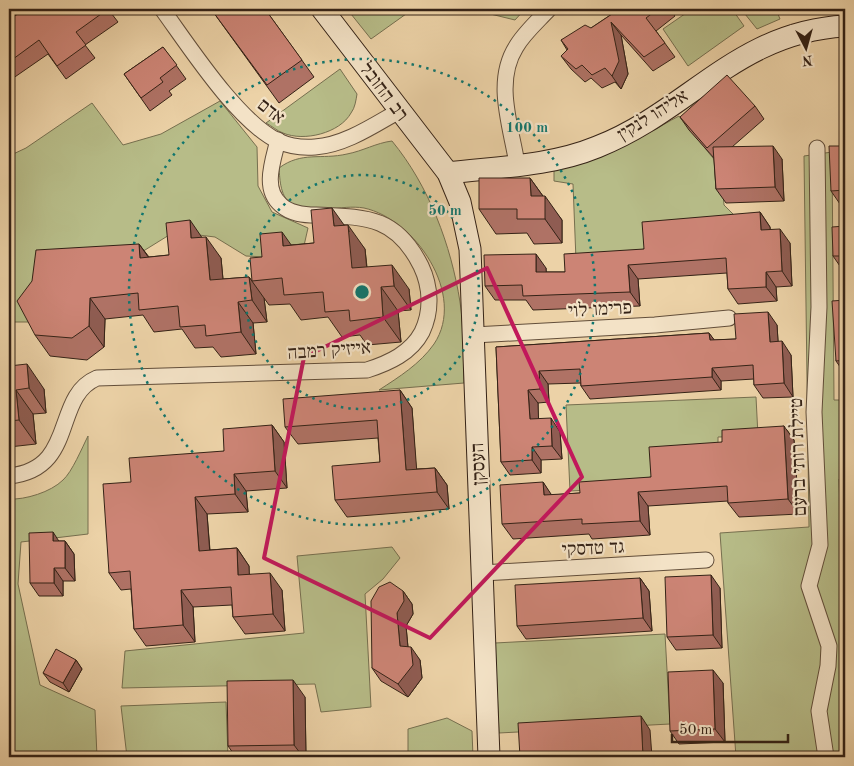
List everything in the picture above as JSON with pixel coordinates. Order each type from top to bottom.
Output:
[{"type":"street","name":"אדם","points":[[162,9],[231,100],[249,120],[278,140],[296,147],[332,144],[399,111]]},
{"type":"street","name":"רב החובל","points":[[322,9],[448,174]]},
{"type":"street","points":[[470,250],[472,224],[482,196],[511,165],[504,94],[505,72],[517,45],[549,9]]},
{"type":"street","name":"אליהו לנקין","points":[[448,174],[562,159],[598,147],[655,116],[721,70],[762,47],[783,37],[845,26]]},
{"type":"street","name":"אייזיק רמבה","points":[[9,476],[32,469],[46,459],[57,447],[70,409],[79,392],[86,382],[97,378],[367,370],[397,358],[419,338],[426,324],[430,295],[425,274],[410,246],[384,225],[368,219],[354,215],[304,215],[290,212],[279,204],[272,192],[270,180],[278,140]]},
{"type":"street","name":"טיילת רותי ברעם","points":[[817,148],[819,307],[814,412],[820,544],[809,586],[829,646],[828,666],[819,711],[826,757]]},
{"type":"street","name":"העסקן","points":[[448,174],[460,202],[470,250],[489,757]]},
{"type":"street","name":"פרימו לוי","points":[[474,336],[655,325],[729,318]]},
{"type":"street","name":"גד טדסקי","points":[[482,573],[706,560]]},
{"type":"highlighted area","points":[[487,268],[582,477],[430,638],[264,558],[304,357]]},
{"type":"green space","points":[[347,9],[413,9],[371,39]]},
{"type":"green space","points":[[470,9],[525,9],[515,20]]},
{"type":"green space","points":[[692,9],[732,9],[744,26],[688,66],[663,29]]},
{"type":"green space","points":[[741,9],[776,9],[780,19],[757,29]]},
{"type":"green space","points":[[340,69],[357,94],[352,111],[339,126],[321,134],[292,136],[266,123]]},
{"type":"green space","points":[[220,101],[257,147],[258,186],[272,212],[308,228],[303,250],[266,257],[246,256],[215,237],[174,232],[29,322],[9,322],[9,156],[26,148],[92,103],[123,145],[161,134]]},
{"type":"green space","points":[[679,116],[721,168],[724,205],[734,215],[651,254],[576,260],[573,184],[554,181],[554,167],[588,161],[619,149]]},
{"type":"green space","points":[[392,141],[417,177],[427,197],[451,259],[460,302],[463,332],[464,383],[379,390],[409,370],[434,344],[443,325],[444,304],[440,282],[430,262],[417,243],[401,227],[383,215],[364,208],[355,207],[310,210],[293,205],[285,198],[283,193],[279,168],[287,163],[296,159],[338,156]]},
{"type":"green space","points":[[832,152],[834,400],[845,400],[845,479],[839,479],[845,661],[845,757],[736,757],[720,533],[809,527],[804,156]]},
{"type":"green space","points":[[756,397],[758,436],[718,437],[718,448],[654,487],[570,491],[566,405]]},
{"type":"green space","points":[[88,436],[88,534],[21,542],[18,584],[40,685],[95,710],[97,757],[54,757],[47,753],[9,756],[9,499],[38,494],[58,484],[77,460]]},
{"type":"green space","points":[[392,547],[400,558],[383,579],[365,594],[371,707],[321,712],[315,684],[122,688],[125,651],[304,633],[297,556]]},
{"type":"green space","points":[[665,634],[670,724],[499,733],[495,643]]},
{"type":"green space","points":[[226,702],[228,757],[127,757],[121,706]]},
{"type":"green space","points":[[447,718],[472,731],[473,757],[408,757],[408,729]]},
{"type":"building","points":[[25,9],[42,9],[44,12],[49,9],[108,9],[76,32],[86,45],[57,66],[39,40],[9,62],[9,20]]},
{"type":"building","points":[[211,9],[265,9],[302,60],[267,85]]},
{"type":"building","points":[[613,9],[658,9],[646,18],[665,43],[644,57],[611,22],[619,61],[612,76],[605,68],[592,75],[582,65],[576,69],[561,56],[568,49],[561,40],[585,25],[591,28],[615,12]]},
{"type":"building","points":[[163,47],[177,65],[160,78],[163,82],[141,98],[124,74]]},
{"type":"building","points":[[727,75],[755,106],[707,148],[680,117]]},
{"type":"building","points":[[773,146],[775,187],[716,189],[713,147]]},
{"type":"building","points":[[829,146],[845,146],[845,190],[831,191]]},
{"type":"building","points":[[479,178],[530,178],[531,196],[545,196],[545,219],[517,219],[517,209],[479,209]]},
{"type":"building","points":[[332,208],[334,226],[348,225],[352,268],[392,265],[394,286],[381,287],[383,317],[350,321],[349,310],[325,312],[323,292],[284,295],[282,278],[252,281],[250,258],[262,257],[260,234],[282,232],[283,246],[314,243],[311,210]]},
{"type":"building","points":[[760,212],[761,230],[780,229],[782,271],[766,272],[766,287],[728,289],[726,258],[628,265],[630,292],[523,296],[522,285],[485,286],[484,255],[536,254],[536,272],[565,272],[564,254],[644,249],[642,222]]},
{"type":"building","points":[[190,220],[191,238],[206,237],[210,280],[249,277],[252,300],[238,302],[241,332],[206,336],[205,325],[180,327],[178,306],[139,310],[138,293],[90,298],[89,326],[72,338],[35,335],[17,301],[32,281],[36,250],[139,244],[140,258],[169,255],[166,223]]},
{"type":"building","points":[[845,226],[845,256],[833,256],[832,227]]},
{"type":"building","points":[[845,300],[845,360],[836,361],[832,301]]},
{"type":"building","points":[[768,312],[770,342],[782,341],[784,383],[754,385],[753,365],[712,368],[712,377],[581,386],[580,369],[539,371],[540,389],[528,390],[530,419],[551,418],[552,446],[532,447],[532,460],[501,462],[496,347],[709,333],[710,340],[736,339],[734,314]]},
{"type":"building","points":[[27,364],[29,388],[16,390],[19,420],[9,421],[9,366]]},
{"type":"building","points":[[400,390],[406,470],[435,468],[437,492],[335,500],[332,466],[380,462],[377,420],[285,427],[283,399]]},
{"type":"building","points":[[272,425],[275,471],[234,474],[235,494],[195,497],[199,551],[237,548],[238,575],[270,573],[273,614],[233,617],[231,587],[181,590],[183,625],[134,629],[130,571],[109,573],[103,484],[131,482],[129,458],[224,451],[223,429]]},
{"type":"building","points":[[784,426],[788,499],[728,503],[727,486],[638,492],[640,521],[582,524],[582,519],[502,524],[500,485],[543,482],[544,495],[580,493],[579,482],[651,477],[649,447],[722,442],[722,430]]},
{"type":"building","points":[[53,532],[53,541],[65,541],[65,568],[54,568],[54,583],[30,583],[29,533]]},
{"type":"building","points":[[711,575],[713,635],[667,637],[665,577]]},
{"type":"building","points":[[640,578],[643,618],[517,626],[515,585]]},
{"type":"building","points":[[390,582],[403,591],[404,601],[397,613],[400,646],[411,647],[413,665],[398,684],[372,668],[371,601],[379,587]]},
{"type":"building","points":[[56,649],[76,660],[63,683],[43,673]]},
{"type":"building","points":[[713,670],[715,729],[670,731],[668,672]]},
{"type":"building","points":[[293,680],[294,745],[228,746],[227,681]]},
{"type":"building","points":[[641,716],[643,757],[520,757],[518,723]]}]
